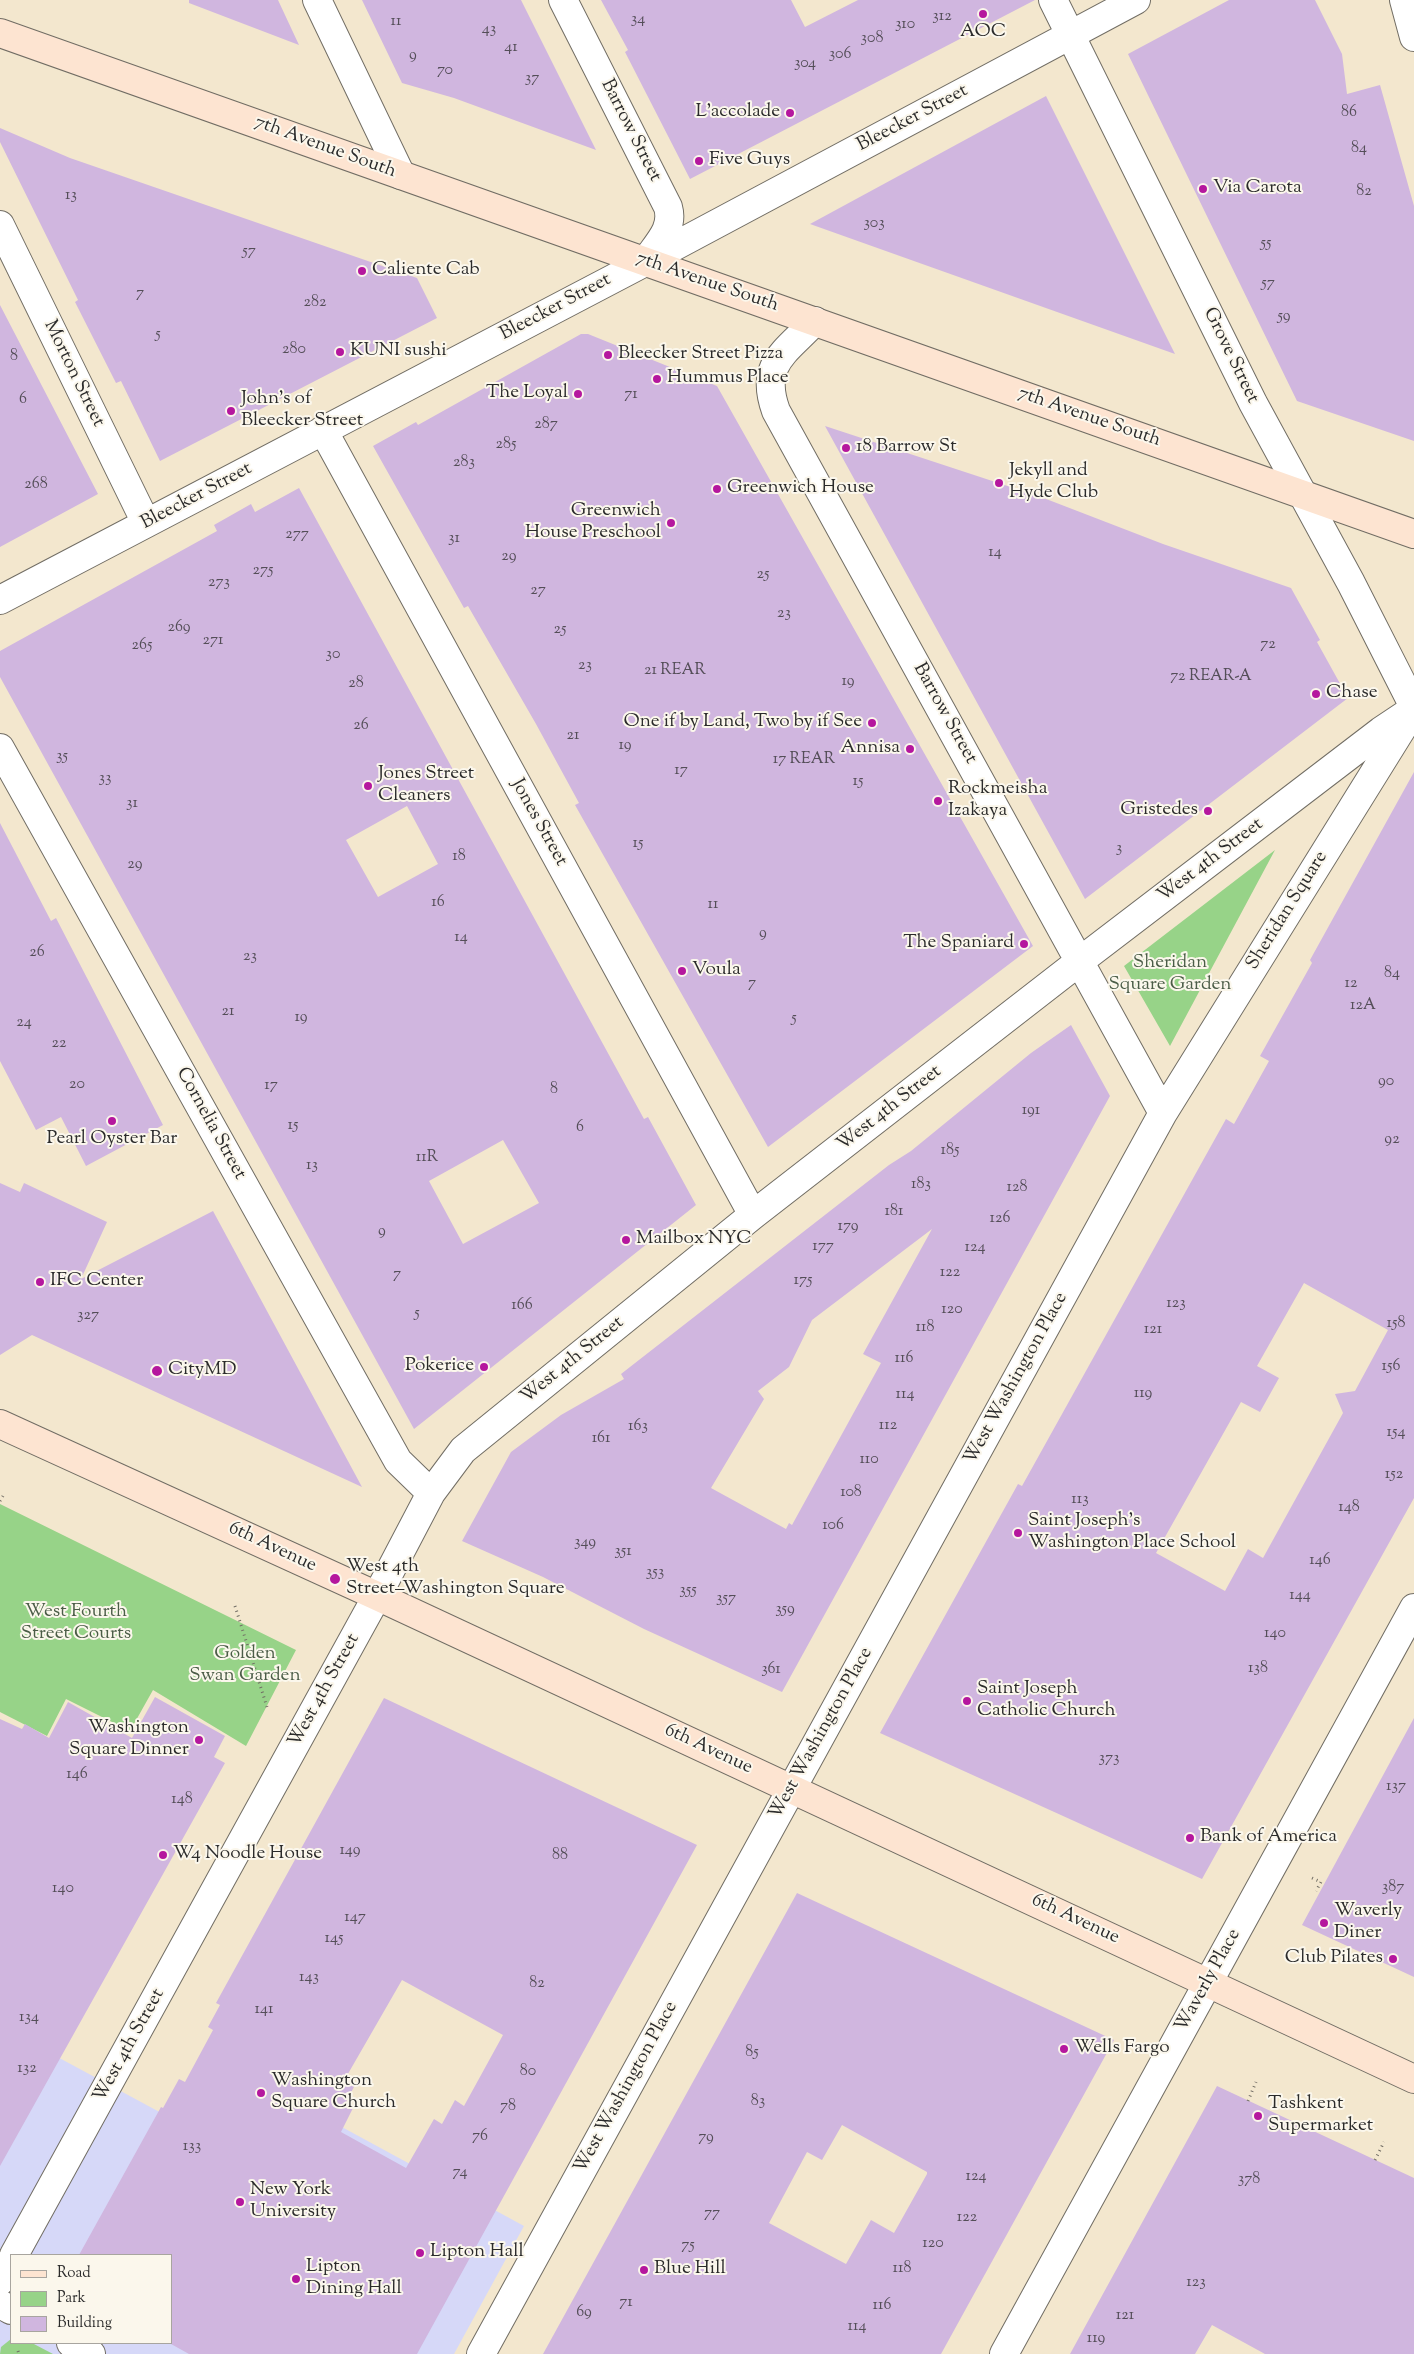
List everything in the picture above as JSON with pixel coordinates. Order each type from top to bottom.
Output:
[{"type":"main road","name":"7th Avenue South","points":[[0,33],[1414,534]]},
{"type":"main road","name":"6th Avenue","points":[[0,1424],[378,1596],[1414,2079]]},
{"type":"street","points":[[316,0],[400,175]]},
{"type":"street","name":"Barrow Street","points":[[563,0],[668,206],[670,217],[668,229],[645,262]]},
{"type":"street","name":"Grove Street","points":[[1053,0],[1253,403],[1300,493],[1351,583],[1414,709]]},
{"type":"street","name":"Bleecker Street","points":[[0,600],[645,262],[1136,0]]},
{"type":"street","points":[[1404,0],[1414,38]]},
{"type":"street","name":"Morton Street","points":[[0,226],[146,523]]},
{"type":"street","name":"Barrow Street","points":[[815,321],[779,358],[772,368],[770,391],[776,411],[1163,1113]]},
{"type":"street","name":"Jones Street","points":[[323,430],[753,1214]]},
{"type":"street","name":"West 4th Street","points":[[15,2254],[378,1596],[431,1493],[463,1450],[753,1214],[1080,961],[1374,737],[1414,709]]},
{"type":"street","name":"Sheridan Square","points":[[1163,1113],[1414,709]]},
{"type":"street","name":"Cornelia Street","points":[[0,748],[398,1461],[431,1493]]},
{"type":"street","name":"West Washington Place","points":[[481,2354],[1163,1113]]},
{"type":"street","name":"Waverly Place","points":[[1004,2354],[1209,1982],[1403,1652],[1414,1608]]},
{"type":"street","points":[[0,2281],[10,2263]]},
{"type":"street","points":[[73,2344],[91,2354]]},
{"type":"path","points":[[0,1501],[3,1496]]},
{"type":"path","points":[[235,1606],[267,1708]]},
{"type":"path","points":[[1312,1878],[1320,1882],[1316,1891]]},
{"type":"path","points":[[1248,2101],[1256,2082]]},
{"type":"path","points":[[1375,2160],[1384,2142]]},
{"type":"shaded area","name":"New York University","points":[[0,2026],[282,2178],[318,2114],[524,2226],[454,2354],[0,2354]]},
{"type":"green space","name":"Sheridan Square Garden","points":[[1275,850],[1170,1046],[1124,966]]},
{"type":"green space","name":"West Fourth Street Courts","points":[[0,1504],[296,1650],[246,1746],[153,1690],[130,1731],[66,1699],[47,1736],[0,1712]]},
{"type":"green space","points":[[10,2340],[10,2344],[34,2344],[53,2354],[0,2354],[1,2347]]},
{"type":"building","points":[[189,0],[278,0],[299,45],[189,3]]},
{"type":"building","points":[[362,0],[521,0],[596,150],[454,98],[402,83]]},
{"type":"building","points":[[601,0],[791,0],[805,27],[858,0],[1035,0],[690,179],[625,52],[628,50]]},
{"type":"building","points":[[1229,0],[1315,0],[1342,54],[1347,94],[1380,85],[1414,206],[1414,441],[1297,401],[1128,54]]},
{"type":"building","points":[[1046,96],[1175,354],[810,224]]},
{"type":"building","points":[[0,128],[70,158],[417,278],[437,318],[160,461],[121,381],[116,383],[75,302],[78,300],[0,142]]},
{"type":"building","points":[[0,305],[98,494],[0,547]]},
{"type":"building","points":[[581,334],[588,334],[717,386],[1033,946],[768,1147],[575,805],[579,803],[536,724],[468,606],[464,608],[373,446],[416,422],[418,425]]},
{"type":"building","points":[[825,426],[1041,497],[1163,544],[1291,588],[1320,640],[1317,642],[1348,698],[1085,899]]},
{"type":"building","points":[[299,488],[644,1119],[648,1117],[696,1205],[414,1429],[0,677],[0,651],[217,531],[214,525],[251,504],[255,512]],"holes":[[[407,806],[438,864],[378,897],[346,840]],[[503,1140],[539,1203],[463,1244],[429,1181]]]},
{"type":"building","points":[[1414,772],[1414,1498],[1202,1879],[880,1733],[1018,1484],[1022,1486],[1226,1119],[1234,1124],[1269,1061],[1260,1056],[1312,963],[1310,960]],"holes":[[[1304,1283],[1388,1330],[1355,1391],[1335,1394],[1343,1413],[1263,1558],[1248,1549],[1225,1591],[1156,1553],[1241,1402],[1260,1412],[1279,1378],[1257,1366]]]},
{"type":"building","points":[[0,823],[51,921],[56,918],[163,1125],[86,1166],[61,1117],[36,1130],[0,1061]]},
{"type":"building","points":[[1071,1025],[1110,1096],[782,1692],[644,1629],[543,1577],[462,1541],[511,1452],[561,1415],[624,1379],[621,1374],[889,1165],[911,1151],[1031,1053]],"holes":[[[932,1229],[863,1354],[881,1363],[792,1525],[789,1523],[786,1529],[711,1488],[764,1399],[758,1391],[789,1367],[812,1320]]]},
{"type":"building","points":[[0,1183],[20,1192],[24,1183],[107,1222],[81,1279],[213,1211],[362,1487],[32,1335],[0,1355]]},
{"type":"building","points":[[155,1697],[225,1736],[214,1757],[225,1763],[0,2166],[0,1719],[22,1729],[25,1724],[49,1738],[68,1702],[132,1738]]},
{"type":"building","points":[[384,1698],[697,1845],[417,2354],[189,2354],[171,2344],[172,2254],[80,2254],[161,2107],[163,2108],[179,2079],[185,2082],[213,2030],[208,2027],[220,2005],[216,2003]],"holes":[[[402,1980],[503,2035],[464,2106],[455,2100],[442,2124],[434,2119],[406,2168],[341,2132],[353,2108],[345,2104],[355,2085],[345,2079]]]},
{"type":"building","points":[[1414,1718],[1414,1977],[1302,1925]]},
{"type":"building","points":[[797,1893],[1114,2040],[941,2354],[543,2354]],"holes":[[[842,2125],[927,2172],[894,2233],[871,2220],[846,2264],[769,2223],[807,2152],[822,2160]]]},
{"type":"building","points":[[1217,2086],[1414,2178],[1414,2354],[1265,2354],[1212,2325],[1195,2354],[1070,2354]]},
{"type":"place","name":"AOC","points":[[983,14]]},
{"type":"place","name":"L'accolade","points":[[790,113]]},
{"type":"place","name":"Five Guys","points":[[699,161]]},
{"type":"place","name":"Via Carota","points":[[1203,189]]},
{"type":"place","name":"Caliente Cab","points":[[362,271]]},
{"type":"place","name":"KUNI sushi","points":[[340,352]]},
{"type":"place","name":"Bleecker Street Pizza","points":[[608,355]]},
{"type":"place","name":"Hummus Place","points":[[657,379]]},
{"type":"place","name":"The Loyal","points":[[578,394]]},
{"type":"place","name":"John's of Bleecker Street","points":[[231,411]]},
{"type":"place","name":"18 Barrow St","points":[[846,448]]},
{"type":"place","name":"Jekyll and Hyde Club","points":[[999,483]]},
{"type":"place","name":"Greenwich House","points":[[717,489]]},
{"type":"place","name":"Greenwich House Preschool","points":[[671,523]]},
{"type":"place","name":"Chase","points":[[1316,694]]},
{"type":"place","name":"One if by Land, Two by if See","points":[[872,723]]},
{"type":"place","name":"Annisa","points":[[910,749]]},
{"type":"place","name":"Jones Street Cleaners","points":[[368,786]]},
{"type":"place","name":"Rockmeisha Izakaya","points":[[938,801]]},
{"type":"place","name":"Gristedes","points":[[1208,811]]},
{"type":"place","name":"The Spaniard","points":[[1024,944]]},
{"type":"place","name":"Voula","points":[[682,971]]},
{"type":"place","name":"Pearl Oyster Bar","points":[[112,1121]]},
{"type":"place","name":"Mailbox NYC","points":[[626,1240]]},
{"type":"place","name":"IFC Center","points":[[40,1282]]},
{"type":"place","name":"Pokerice","points":[[484,1367]]},
{"type":"place","name":"CityMD","points":[[157,1371]]},
{"type":"place","name":"Saint Joseph's Washington Place School","points":[[1018,1533]]},
{"type":"place","name":"West 4th Street–Washington Square","points":[[335,1579]]},
{"type":"place","name":"Saint Joseph Catholic Church","points":[[967,1701]]},
{"type":"place","name":"Washington Square Dinner","points":[[199,1740]]},
{"type":"place","name":"Bank of America","points":[[1190,1838]]},
{"type":"place","name":"W4 Noodle House","points":[[163,1855]]},
{"type":"place","name":"Waverly Diner","points":[[1324,1923]]},
{"type":"place","name":"Club Pilates","points":[[1393,1959]]},
{"type":"place","name":"Wells Fargo","points":[[1064,2049]]},
{"type":"place","name":"Washington Square Church","points":[[261,2093]]},
{"type":"place","name":"Tashkent Supermarket","points":[[1258,2116]]},
{"type":"place","name":"New York University","points":[[240,2202]]},
{"type":"place","name":"Lipton Hall","points":[[420,2253]]},
{"type":"place","name":"Blue Hill","points":[[644,2270]]},
{"type":"place","name":"Lipton Dining Hall","points":[[296,2279]]},
{"type":"park label","name":"Golden Swan Garden","points":[[245,1666]]}]
